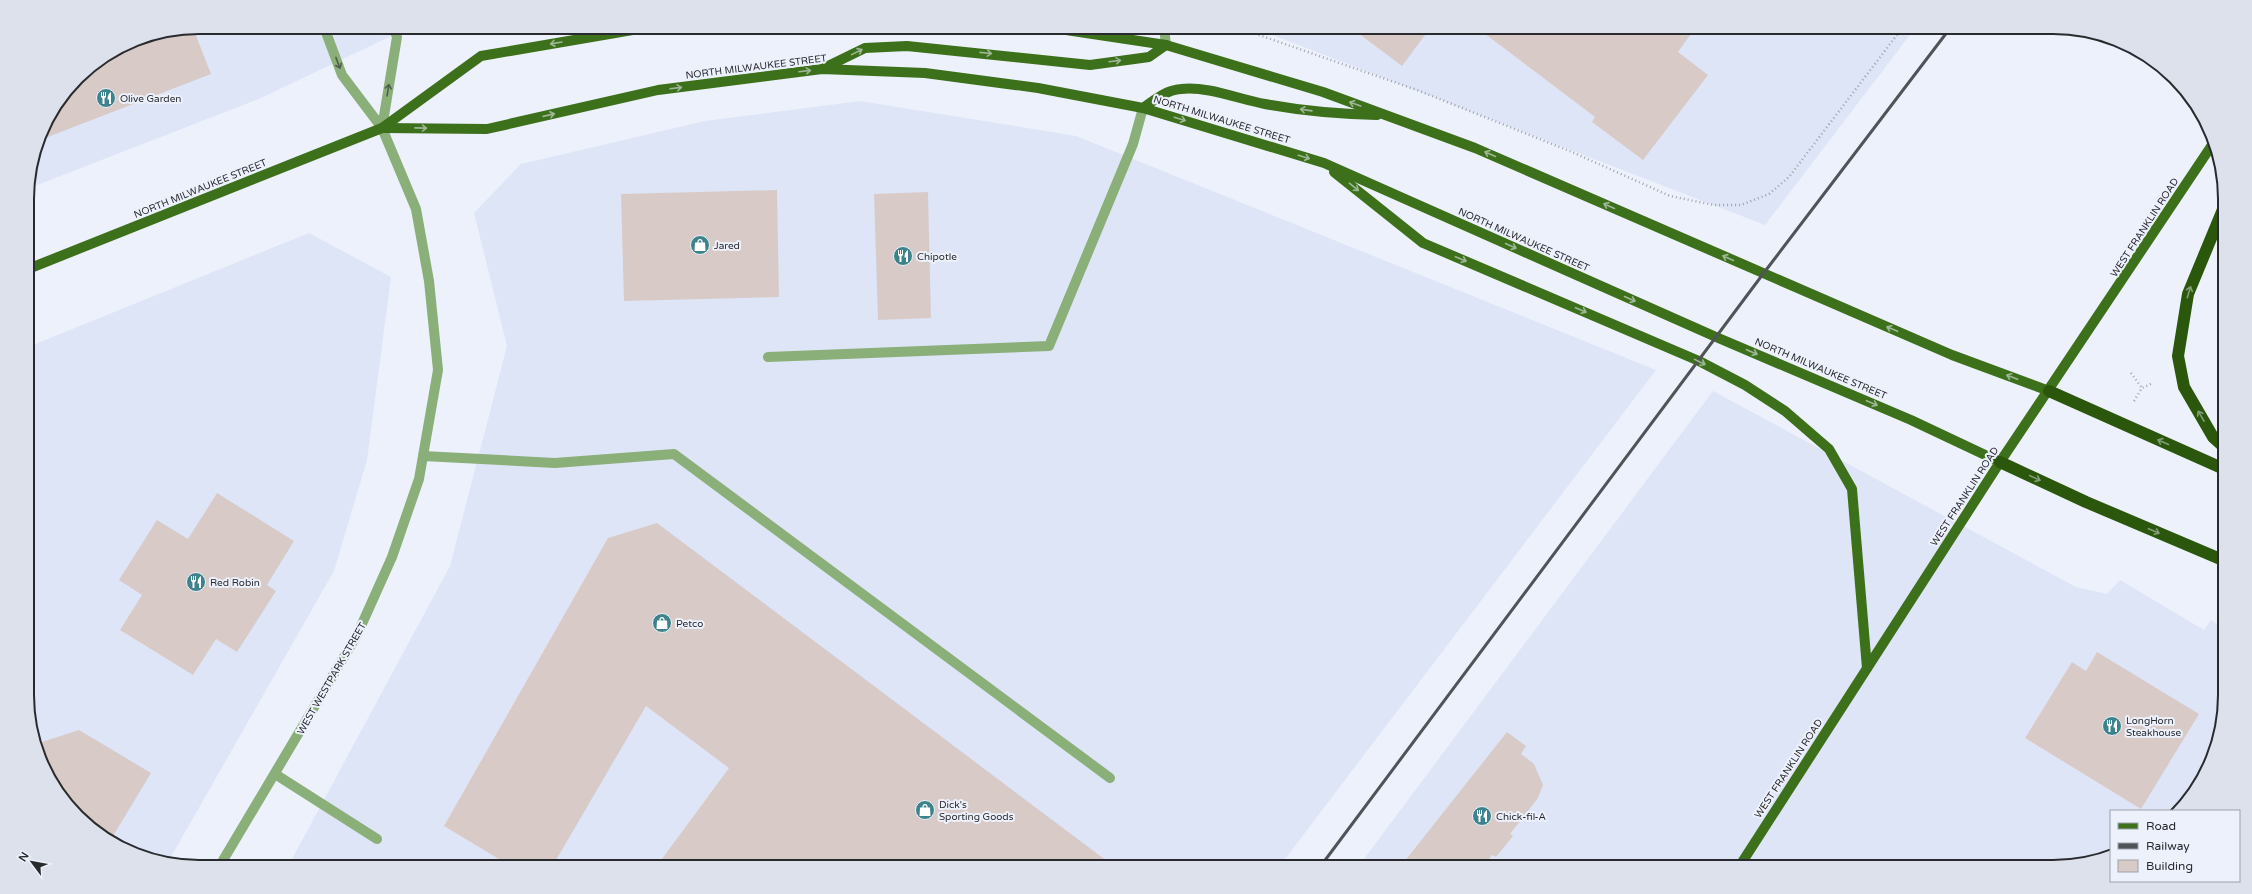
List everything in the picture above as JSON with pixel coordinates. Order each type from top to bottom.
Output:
[{"type":"highway","points":[[2218,222],[2188,294],[2178,356],[2184,387],[2212,437],[2218,442]]},
{"type":"highway","points":[[2048,391],[2218,466]]},
{"type":"highway","points":[[2000,462],[2086,502],[2218,558]]},
{"type":"main road","name":"NORTH MILWAUKEE STREET","points":[[34,267],[382,128],[481,56],[609,34]]},
{"type":"main road","points":[[1113,34],[1166,45],[1323,92],[1475,148],[1952,355],[2048,391]]},
{"type":"main road","points":[[822,69],[865,48],[907,46],[1090,65],[1149,57],[1166,45]]},
{"type":"main road","name":"NORTH MILWAUKEE STREET","points":[[382,128],[487,130],[658,90],[822,69],[925,73],[1038,88],[1143,108],[1324,163],[1716,337],[1911,420],[2000,462]]},
{"type":"main road","points":[[1143,108],[1162,94],[1179,89],[1196,89],[1272,106],[1325,113],[1387,116]]},
{"type":"main road","name":"WEST FRANKLIN ROAD","points":[[1744,860],[2000,462],[2210,148]]},
{"type":"main road","points":[[1324,163],[1423,243],[1705,364],[1745,385],[1785,411],[1830,449],[1852,489],[1867,668]]},
{"type":"street","name":"WEST WESTPARK STREET","points":[[223,860],[357,636],[392,557],[419,479],[438,370],[429,281],[416,209],[382,128],[342,75],[327,34]]},
{"type":"street","points":[[382,128],[397,37],[396,34]]},
{"type":"street","points":[[1165,34],[1166,45]]},
{"type":"street","points":[[768,357],[1049,346],[1133,144],[1143,108]]},
{"type":"street","points":[[423,456],[555,463],[674,454],[1110,778]]},
{"type":"street","points":[[275,774],[377,839]]},
{"type":"path","points":[[1256,34],[1417,90],[1572,152],[1670,196],[1714,205],[1741,205],[1769,194],[1789,177],[1898,34]]},
{"type":"path","points":[[2131,373],[2142,388]]},
{"type":"path","points":[[2133,403],[2142,388],[2153,383]]},
{"type":"shaded area","points":[[188,34],[395,34],[261,98],[34,186],[37,167],[43,146],[51,126],[62,107],[82,82],[90,75],[107,62],[126,51],[156,40]]},
{"type":"shaded area","points":[[1270,34],[1911,34],[1765,225]]},
{"type":"shaded area","points":[[860,101],[1076,136],[1656,370],[1284,860],[294,860],[292,859],[450,566],[507,346],[474,213],[521,164],[705,121]]},
{"type":"shaded area","points":[[309,233],[391,277],[367,460],[334,571],[170,858],[146,851],[126,843],[107,832],[82,812],[62,787],[51,768],[37,727],[34,706],[34,345]]},
{"type":"shaded area","points":[[1713,391],[2076,587],[2107,594],[2120,580],[2204,630],[2211,620],[2218,624],[2217,716],[2209,748],[2201,768],[2190,787],[2172,810],[2110,810],[2110,849],[2096,854],[2064,860],[1363,860]]},
{"type":"building","name":"Olive Garden","points":[[195,34],[211,74],[46,138],[62,107],[82,82],[107,62],[126,51],[146,43],[167,37]]},
{"type":"building","points":[[1359,34],[1426,34],[1402,66]]},
{"type":"building","points":[[1485,34],[1691,34],[1678,52],[1708,75],[1643,160],[1592,122],[1595,117]]},
{"type":"building","name":"Jared","points":[[777,190],[779,297],[624,301],[621,194]]},
{"type":"building","name":"Chipotle","points":[[928,192],[931,318],[878,320],[874,194]]},
{"type":"building","name":"Red Robin","points":[[217,493],[294,541],[267,585],[276,591],[237,652],[216,639],[193,675],[120,630],[142,595],[119,580],[157,520],[188,539]]},
{"type":"building","points":[[657,523],[1106,860],[661,860],[729,768],[646,706],[556,860],[500,860],[444,826],[608,538]]},
{"type":"building","name":"LongHorn Steakhouse","points":[[2097,652],[2199,714],[2141,809],[2025,738],[2072,662],[2086,671]]},
{"type":"building","points":[[79,730],[151,773],[113,836],[82,812],[68,795],[51,768],[41,742]]},
{"type":"building","name":"Chick-fil-A","points":[[1507,732],[1526,746],[1521,754],[1534,764],[1543,785],[1538,798],[1510,834],[1513,836],[1496,857],[1492,855],[1488,860],[1406,860]]},
{"type":"railway","points":[[1325,860],[1763,274],[1946,34]]},
{"type":"place","name":"Olive Garden","points":[[106,98]]},
{"type":"place","name":"Jared","points":[[700,245]]},
{"type":"place","name":"Chipotle","points":[[903,256]]},
{"type":"place","name":"Red Robin","points":[[196,582]]},
{"type":"place","name":"Petco","points":[[662,623]]},
{"type":"place","name":"LongHorn Steakhouse","points":[[2112,726]]},
{"type":"place","name":"Dick's Sporting Goods","points":[[925,810]]},
{"type":"place","name":"Chick-fil-A","points":[[1482,816]]}]
